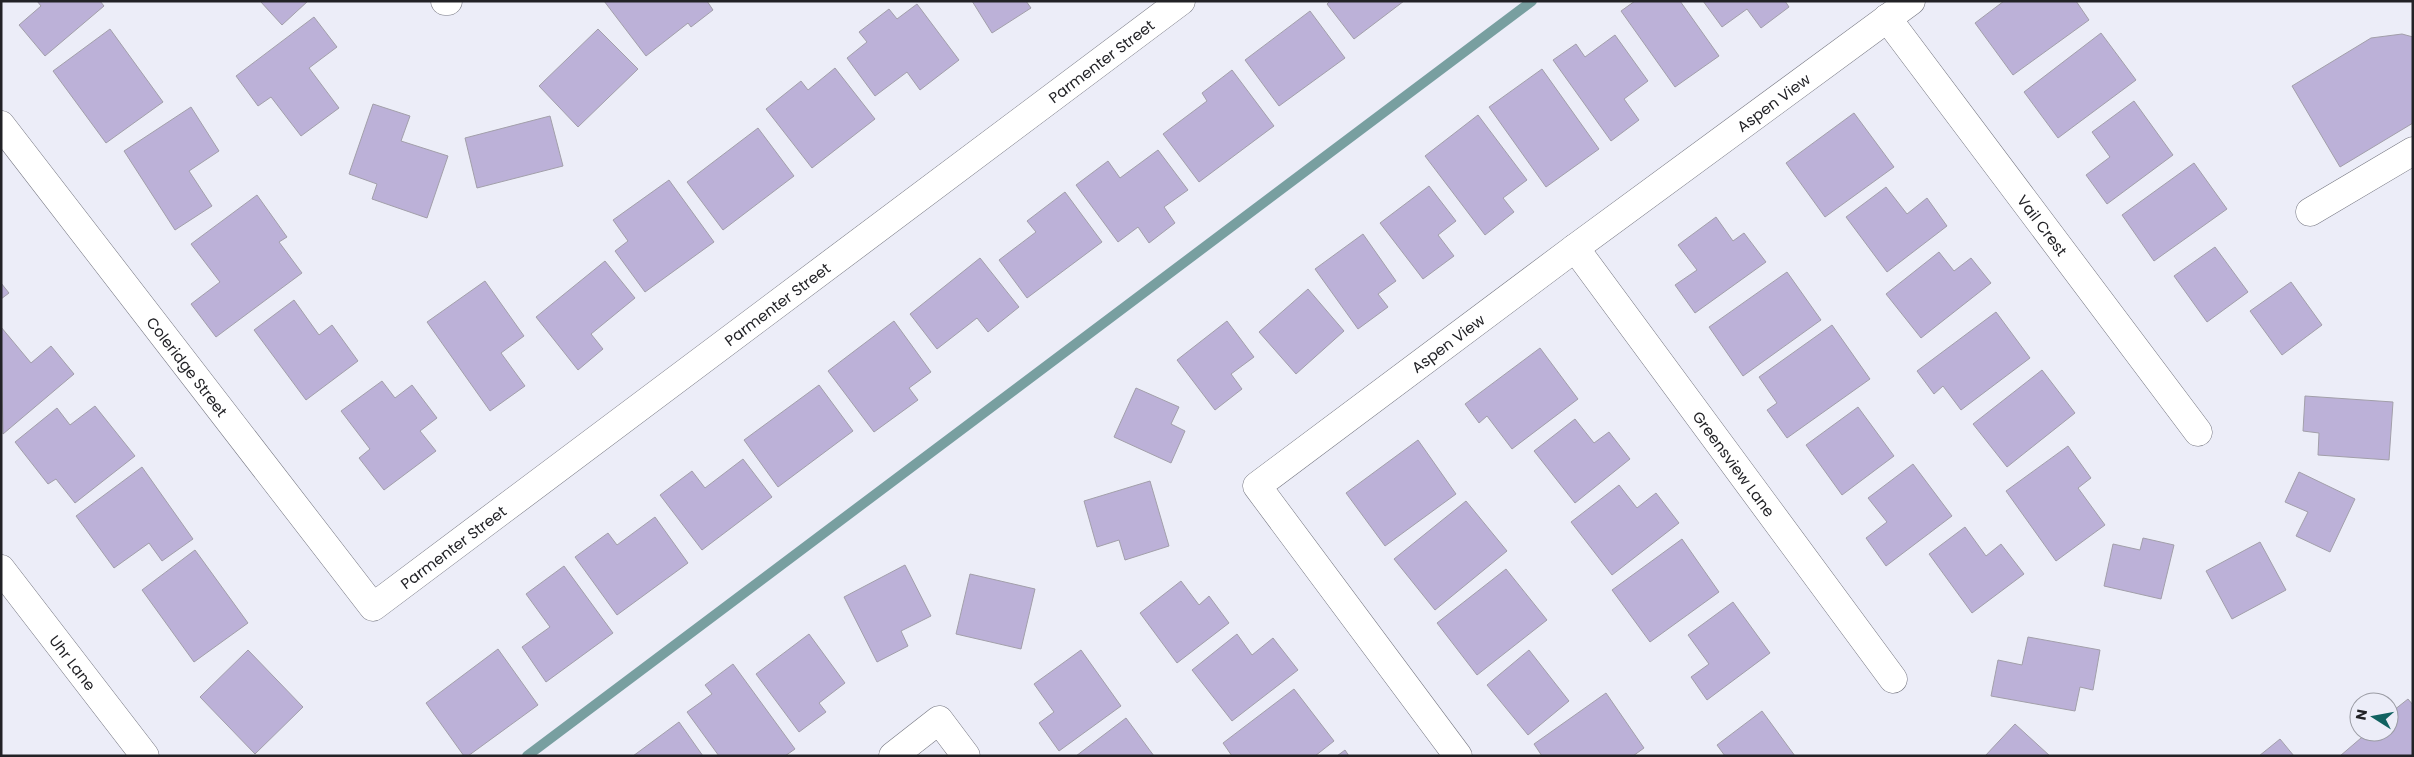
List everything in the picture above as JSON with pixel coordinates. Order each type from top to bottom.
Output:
[{"type":"street","name":"Parmenter Street","points":[[373,607],[1181,1]]},
{"type":"street","name":"Aspen View","points":[[1458,756],[1257,486],[1575,248],[1911,1]]},
{"type":"street","name":"Vail Crest","points":[[1887,18],[2198,432]]},
{"type":"street","name":"Coleridge Street","points":[[1,126],[373,607]]},
{"type":"street","points":[[2310,212],[2413,150]]},
{"type":"street","name":"Greensview Lane","points":[[1575,248],[1893,679]]},
{"type":"street","name":"Uhr Lane","points":[[1,570],[144,756]]},
{"type":"street","points":[[893,756],[939,720],[966,756]]},
{"type":"building","points":[[37,1],[100,1],[104,6],[45,56],[19,25],[41,6]]},
{"type":"building","points":[[260,1],[308,1],[282,25]]},
{"type":"building","points":[[604,1],[707,1],[713,10],[691,27],[688,23],[646,56]]},
{"type":"building","points":[[972,1],[1026,1],[1031,8],[992,33]]},
{"type":"building","points":[[1330,1],[1404,1],[1354,39],[1327,4]]},
{"type":"building","points":[[1635,1],[1680,1],[1719,56],[1675,87],[1621,11]]},
{"type":"building","points":[[1703,1],[1785,1],[1789,7],[1761,28],[1747,9],[1722,27]]},
{"type":"building","points":[[2004,1],[2076,1],[2089,20],[2013,75],[1975,23]]},
{"type":"building","points":[[917,4],[959,60],[920,90],[907,72],[875,96],[847,58],[867,42],[859,32],[889,9],[897,19]]},
{"type":"building","points":[[1310,11],[1345,58],[1279,106],[1245,60]]},
{"type":"building","points":[[314,17],[337,47],[309,68],[339,108],[301,136],[271,97],[258,106],[236,76]]},
{"type":"building","points":[[110,29],[163,102],[106,143],[53,71]]},
{"type":"building","points":[[598,29],[638,69],[578,127],[539,86]]},
{"type":"building","points":[[2101,33],[2136,80],[2058,138],[2024,92]]},
{"type":"building","points":[[2402,34],[2413,37],[2413,123],[2340,167],[2292,86],[2371,38]]},
{"type":"building","points":[[1615,35],[1648,81],[1624,99],[1639,120],[1611,141],[1553,60],[1576,44],[1585,57]]},
{"type":"building","points":[[835,68],[875,119],[812,168],[766,109],[801,81],[808,90]]},
{"type":"building","points":[[1542,69],[1599,149],[1546,187],[1489,107]]},
{"type":"building","points":[[1232,70],[1274,126],[1199,182],[1163,134],[1207,101],[1202,93]]},
{"type":"building","points":[[2134,101],[2173,155],[2107,204],[2086,175],[2110,157],[2092,132]]},
{"type":"building","points":[[373,104],[410,116],[401,141],[448,156],[427,218],[372,199],[377,184],[349,174]]},
{"type":"building","points":[[191,107],[219,151],[189,171],[212,206],[175,230],[124,151]]},
{"type":"building","points":[[1854,113],[1894,167],[1825,217],[1786,163]]},
{"type":"building","points":[[1478,115],[1527,180],[1503,198],[1514,212],[1485,235],[1425,156]]},
{"type":"building","points":[[550,116],[563,166],[477,188],[465,138]]},
{"type":"building","points":[[758,128],[794,176],[723,230],[687,182]]},
{"type":"building","points":[[1158,150],[1188,190],[1164,207],[1175,223],[1149,243],[1138,227],[1118,242],[1076,185],[1108,161],[1120,178]]},
{"type":"building","points":[[2194,163],[2227,209],[2154,261],[2122,215]]},
{"type":"building","points":[[669,180],[714,242],[645,292],[615,251],[628,241],[613,220]]},
{"type":"building","points":[[1429,186],[1456,221],[1438,235],[1454,256],[1423,279],[1380,223]]},
{"type":"building","points":[[1886,187],[1907,214],[1927,198],[1947,226],[1887,272],[1846,217]]},
{"type":"building","points":[[1065,192],[1102,242],[1027,298],[999,260],[1036,232],[1027,221]]},
{"type":"building","points":[[257,195],[287,237],[279,242],[302,273],[216,337],[191,304],[220,282],[191,244]]},
{"type":"building","points":[[1716,217],[1733,241],[1744,233],[1766,262],[1695,313],[1675,285],[1697,270],[1678,245]]},
{"type":"building","points":[[1363,234],[1396,281],[1378,294],[1388,307],[1358,329],[1315,269]]},
{"type":"building","points":[[2215,247],[2248,292],[2207,322],[2174,276]]},
{"type":"building","points":[[1939,252],[1954,271],[1971,258],[1991,283],[1921,338],[1886,294]]},
{"type":"building","points":[[980,258],[1019,307],[988,332],[977,318],[937,349],[910,314]]},
{"type":"building","points":[[605,261],[635,298],[591,334],[603,349],[578,370],[536,317]]},
{"type":"building","points":[[1787,272],[1821,320],[1743,376],[1709,327]]},
{"type":"building","points":[[485,281],[524,336],[501,353],[525,386],[490,411],[427,322]]},
{"type":"building","points":[[2291,282],[2322,325],[2282,355],[2250,311]]},
{"type":"building","points":[[1,283],[9,293],[1,299]]},
{"type":"building","points":[[1308,289],[1344,331],[1296,374],[1259,332]]},
{"type":"building","points":[[294,300],[319,335],[332,325],[358,361],[306,400],[254,330]]},
{"type":"building","points":[[1996,312],[2030,358],[1961,410],[1943,386],[1934,394],[1917,371]]},
{"type":"building","points":[[894,321],[931,372],[909,388],[918,400],[874,432],[828,371]]},
{"type":"building","points":[[1227,321],[1254,357],[1231,374],[1242,389],[1215,410],[1177,360]]},
{"type":"building","points":[[1832,325],[1870,379],[1787,438],[1767,410],[1777,403],[1759,377]]},
{"type":"building","points":[[1,327],[31,363],[51,346],[74,374],[3,434]]},
{"type":"building","points":[[1540,348],[1578,399],[1512,449],[1487,416],[1479,423],[1465,404]]},
{"type":"building","points":[[2042,370],[2075,413],[2007,467],[1973,424]]},
{"type":"building","points":[[382,381],[395,398],[412,385],[437,418],[420,431],[436,451],[384,490],[359,458],[370,449],[341,411]]},
{"type":"building","points":[[819,385],[853,431],[778,487],[744,440]]},
{"type":"building","points":[[1136,388],[1179,407],[1171,424],[1185,431],[1171,463],[1114,437]]},
{"type":"building","points":[[2305,396],[2393,402],[2389,460],[2318,455],[2319,433],[2303,431]]},
{"type":"building","points":[[95,406],[135,456],[75,503],[56,479],[48,484],[15,442],[57,408],[70,425]]},
{"type":"building","points":[[1858,407],[1894,456],[1842,495],[1806,445]]},
{"type":"building","points":[[1575,419],[1594,443],[1609,432],[1630,459],[1575,503],[1534,451]]},
{"type":"building","points":[[1418,440],[1456,494],[1385,546],[1346,493]]},
{"type":"building","points":[[2068,446],[2091,478],[2078,488],[2105,525],[2056,561],[2006,491]]},
{"type":"building","points":[[743,459],[772,497],[702,550],[660,495],[692,471],[705,488]]},
{"type":"building","points":[[1913,464],[1952,516],[1886,566],[1866,538],[1887,522],[1868,498]]},
{"type":"building","points":[[142,467],[193,539],[162,561],[149,543],[114,568],[76,516]]},
{"type":"building","points":[[2299,472],[2355,499],[2330,552],[2296,536],[2308,512],[2285,502]]},
{"type":"building","points":[[1150,481],[1169,546],[1125,560],[1119,540],[1097,547],[1084,501]]},
{"type":"building","points":[[1619,485],[1637,508],[1656,493],[1679,523],[1612,575],[1571,522]]},
{"type":"building","points":[[1466,501],[1507,551],[1435,610],[1394,559]]},
{"type":"building","points":[[655,517],[688,563],[617,615],[575,557],[608,533],[617,545]]},
{"type":"building","points":[[1965,527],[1986,556],[2001,544],[2024,574],[1972,613],[1929,554]]},
{"type":"building","points":[[2143,538],[2174,545],[2161,599],[2104,586],[2113,544],[2140,550]]},
{"type":"building","points":[[1682,539],[1719,592],[1650,642],[1612,590]]},
{"type":"building","points":[[2260,542],[2286,590],[2232,619],[2206,571]]},
{"type":"building","points":[[195,550],[248,623],[194,662],[142,590]]},
{"type":"building","points":[[905,565],[931,616],[901,631],[908,646],[877,662],[844,597]]},
{"type":"building","points":[[564,566],[613,633],[546,682],[522,647],[550,627],[526,594]]},
{"type":"building","points":[[1506,569],[1547,620],[1477,675],[1437,623]]},
{"type":"building","points":[[970,574],[1035,589],[1021,649],[956,634]]},
{"type":"building","points":[[1181,581],[1199,605],[1209,596],[1229,623],[1177,663],[1140,613]]},
{"type":"building","points":[[1733,602],[1770,653],[1707,700],[1691,677],[1709,664],[1688,635]]},
{"type":"building","points":[[809,634],[845,683],[819,703],[826,712],[799,732],[756,674]]},
{"type":"building","points":[[1237,634],[1252,655],[1273,638],[1298,670],[1232,721],[1192,670]]},
{"type":"building","points":[[2028,637],[2100,650],[2093,690],[2080,687],[2075,711],[1991,696],[1998,660],[2022,665]]},
{"type":"building","points":[[498,649],[538,705],[468,756],[464,756],[426,703]]},
{"type":"building","points":[[248,650],[303,707],[255,754],[200,697]]},
{"type":"building","points":[[1081,650],[1121,706],[1059,751],[1039,723],[1054,712],[1034,684]]},
{"type":"building","points":[[1529,650],[1569,701],[1528,735],[1487,685]]},
{"type":"building","points":[[733,664],[795,749],[785,756],[719,756],[687,712],[712,694],[705,685]]},
{"type":"building","points":[[1294,689],[1334,741],[1315,756],[1232,756],[1223,743]]},
{"type":"building","points":[[1606,693],[1644,748],[1633,756],[1542,756],[1534,744]]},
{"type":"building","points":[[2408,699],[2413,705],[2413,756],[2340,756],[2356,742],[2399,742],[2399,706]]},
{"type":"building","points":[[1762,711],[1795,756],[1725,756],[1717,745]]},
{"type":"building","points":[[1126,718],[1154,756],[1076,756]]},
{"type":"building","points":[[679,722],[703,756],[633,756]]},
{"type":"building","points":[[2015,724],[2050,756],[1985,756]]},
{"type":"building","points":[[2280,739],[2294,756],[2259,756]]},
{"type":"building","points":[[1345,750],[1349,756],[1337,756]]},
{"type":"waterway","points":[[527,756],[1532,1]]}]
